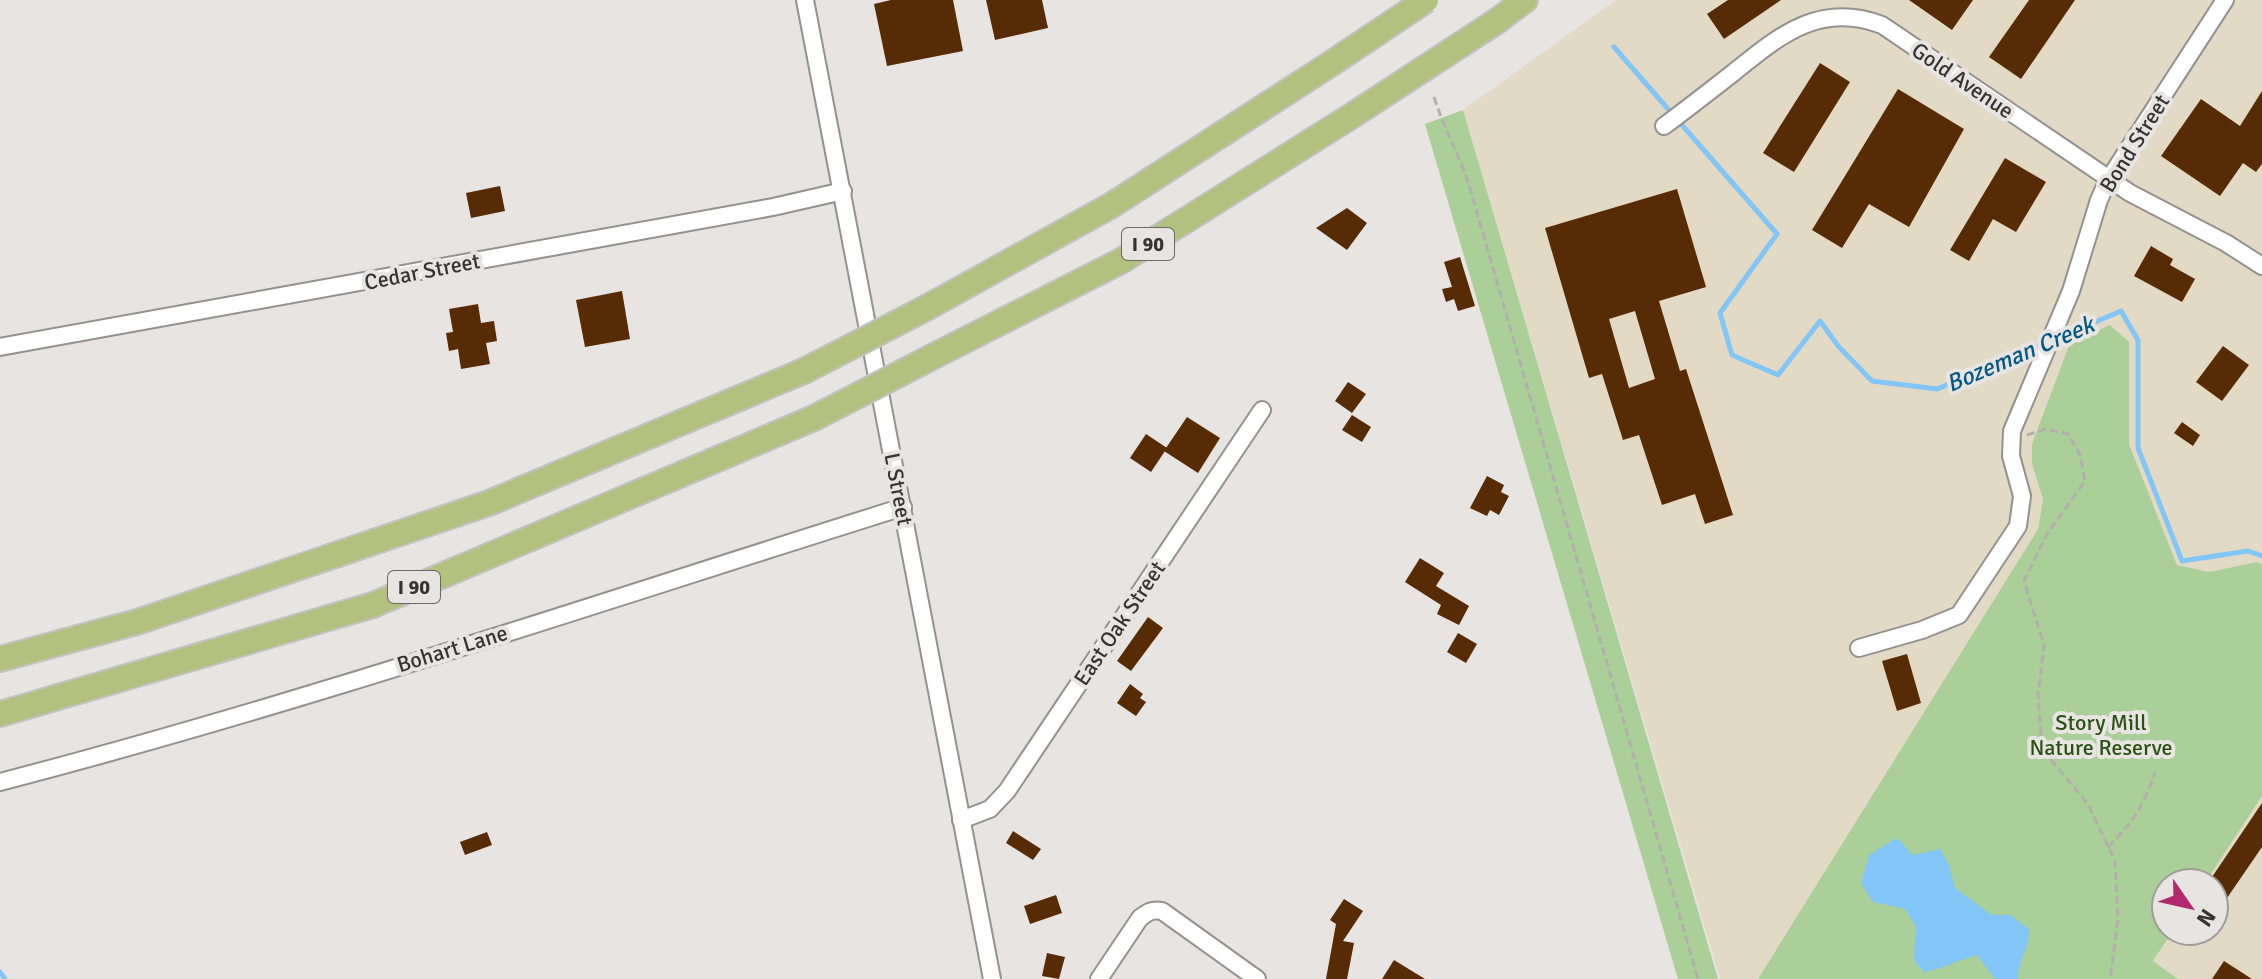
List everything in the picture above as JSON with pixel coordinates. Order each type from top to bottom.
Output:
[{"type":"highway","name":"I 90","points":[[0,659],[137,622],[489,503],[804,371],[928,307],[1112,205],[1426,0]]},
{"type":"highway","name":"I 90","points":[[0,714],[373,605],[814,418],[1121,261],[1353,115],[1525,0]]},
{"type":"street","name":"L Street","points":[[805,0],[992,979]]},
{"type":"street","name":"Bond Street","points":[[2012,436],[2085,251],[2099,200],[2109,179],[2225,0]]},
{"type":"street","name":"Gold Avenue","points":[[1664,126],[1780,35],[1830,18],[1862,18],[1882,25],[2109,179],[2262,266]]},
{"type":"street","name":"Cedar Street","points":[[0,347],[773,207],[843,191]]},
{"type":"street","name":"East Oak Street","points":[[961,820],[990,809],[1007,791],[1262,410]]},
{"type":"street","points":[[1859,648],[1922,630],[1959,615],[2018,526],[2022,496],[2011,456],[2012,436]]},
{"type":"street","name":"Bohart Lane","points":[[0,782],[154,741],[903,507]]},
{"type":"street","points":[[1099,979],[1140,918],[1149,910],[1162,911],[1257,979]]},
{"type":"path","points":[[1434,97],[1444,129],[1469,185],[1698,979]]},
{"type":"path","points":[[2012,436],[2046,429],[2068,434],[2080,455],[2085,481],[2047,534],[2024,581],[2044,645],[2038,695],[2042,749],[2088,804],[2115,861],[2118,919],[2110,979]]},
{"type":"path","points":[[2108,847],[2130,826],[2147,795],[2155,772]]},
{"type":"shaded area","points":[[1616,0],[2262,0],[2262,564],[2257,562],[2209,572],[2177,565],[2129,444],[2129,342],[2032,464],[2043,499],[2038,529],[1758,979],[1720,979],[1463,110]]},
{"type":"shaded area","points":[[2262,796],[2262,979],[2178,979],[2153,962],[2163,947],[2230,947],[2230,867],[2215,867]]},
{"type":"green space","points":[[1463,110],[1718,979],[1678,979],[1425,124]]},
{"type":"green space","name":"Story Mill Nature Reserve","points":[[2110,325],[2129,342],[2129,444],[2177,565],[2209,572],[2257,562],[2262,564],[2262,796],[2215,867],[2150,867],[2150,947],[2162,947],[2153,961],[2178,979],[1758,979],[2038,529],[2043,499],[2032,464],[2032,444],[2070,343]]},
{"type":"water","points":[[1897,838],[1913,855],[1940,849],[1949,865],[1955,888],[1992,915],[2010,915],[2029,929],[2018,979],[1995,979],[1977,955],[1924,972],[1914,960],[1916,927],[1905,909],[1873,902],[1861,883],[1869,855]]},
{"type":"building","points":[[891,0],[953,0],[963,51],[887,66],[874,4]]},
{"type":"building","points":[[986,0],[1042,0],[1048,28],[995,40]]},
{"type":"building","points":[[1728,0],[1781,0],[1724,39],[1707,14]]},
{"type":"building","points":[[1909,0],[1973,0],[1952,30]]},
{"type":"building","points":[[2029,0],[2075,0],[2021,79],[1989,57]]},
{"type":"building","points":[[1820,63],[1850,82],[1794,172],[1763,153]]},
{"type":"building","points":[[1898,89],[1964,129],[1909,227],[1869,204],[1842,248],[1812,230]]},
{"type":"building","points":[[2262,91],[2262,164],[2256,172],[2243,163],[2220,196],[2161,156],[2201,99],[2240,126]]},
{"type":"building","points":[[2005,158],[2046,182],[2016,232],[1993,219],[1969,261],[1950,250]]},
{"type":"building","points":[[500,186],[505,211],[471,218],[466,193]]},
{"type":"building","points":[[1677,189],[1706,287],[1659,301],[1680,371],[1686,369],[1733,515],[1705,524],[1695,494],[1662,505],[1639,435],[1623,440],[1602,374],[1589,378],[1545,228]],"holes":[[[1635,311],[1655,379],[1629,388],[1609,319]]]},
{"type":"building","points":[[1347,208],[1367,223],[1347,250],[1316,228]]},
{"type":"building","points":[[2151,246],[2173,259],[2170,265],[2195,279],[2182,302],[2134,276]]},
{"type":"building","points":[[1460,257],[1475,306],[1458,311],[1454,299],[1446,302],[1442,289],[1452,287],[1444,262]]},
{"type":"building","points":[[622,291],[630,339],[585,347],[576,300]]},
{"type":"building","points":[[478,304],[481,323],[494,321],[497,341],[486,343],[490,364],[461,369],[458,349],[449,351],[446,333],[453,332],[449,309]]},
{"type":"building","points":[[2223,346],[2249,365],[2222,401],[2196,382]]},
{"type":"building","points":[[1348,382],[1366,394],[1352,413],[1335,401]]},
{"type":"building","points":[[1352,415],[1371,427],[1362,442],[1342,430]]},
{"type":"building","points":[[1187,417],[1220,438],[1198,473],[1164,451]]},
{"type":"building","points":[[2182,422],[2200,435],[2193,446],[2174,433]]},
{"type":"building","points":[[1146,434],[1167,448],[1151,472],[1130,458]]},
{"type":"building","points":[[1487,476],[1504,485],[1501,492],[1509,496],[1499,515],[1490,510],[1487,516],[1470,508]]},
{"type":"building","points":[[1420,558],[1444,573],[1436,586],[1469,606],[1459,625],[1437,614],[1441,605],[1405,582]]},
{"type":"building","points":[[1148,617],[1163,628],[1131,671],[1117,661]]},
{"type":"building","points":[[1458,633],[1477,644],[1466,663],[1447,652]]},
{"type":"building","points":[[1907,654],[1921,703],[1897,711],[1882,661]]},
{"type":"building","points":[[1130,684],[1143,694],[1140,698],[1146,702],[1136,716],[1117,703]]},
{"type":"building","points":[[2262,803],[2262,847],[2230,894],[2230,867],[2219,867]]},
{"type":"building","points":[[1013,831],[1041,849],[1033,860],[1006,843]]},
{"type":"building","points":[[487,832],[492,845],[465,855],[460,842]]},
{"type":"building","points":[[1056,895],[1062,913],[1030,924],[1024,906]]},
{"type":"building","points":[[1344,899],[1363,911],[1343,941],[1354,943],[1347,979],[1326,979],[1336,924],[1330,920]]},
{"type":"building","points":[[1047,953],[1065,957],[1059,979],[1042,976]]},
{"type":"building","points":[[1394,960],[1425,979],[1382,979]]},
{"type":"building","points":[[2224,961],[2252,979],[2212,979]]},
{"type":"waterway","name":"Bozeman Creek","points":[[1614,47],[1777,234],[1720,313],[1732,355],[1778,375],[1820,321],[1839,347],[1872,381],[1937,389],[2043,344]]},
{"type":"waterway","name":"Bozeman Creek","points":[[2056,339],[2121,311],[2138,340],[2138,448],[2182,561],[2248,551],[2262,556]]},
{"type":"waterway","points":[[0,972],[5,979]]}]
